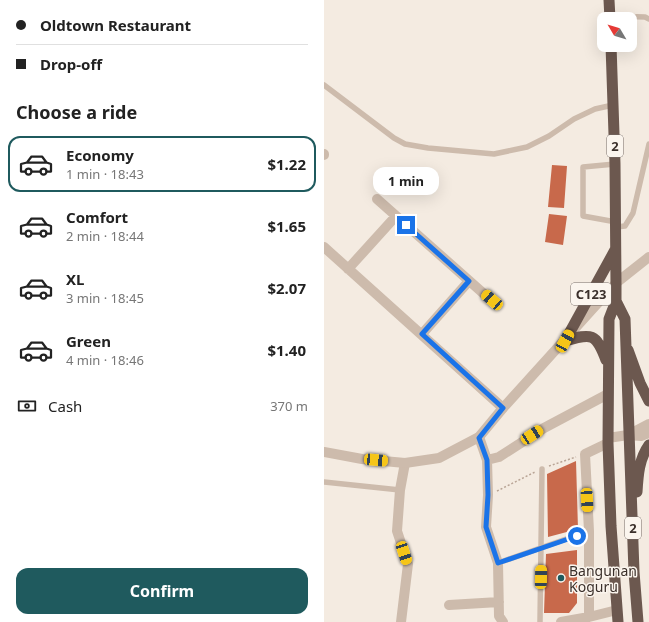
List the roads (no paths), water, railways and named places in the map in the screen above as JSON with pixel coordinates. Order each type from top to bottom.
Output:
[{"type":"highway","points":[[609,0],[610,12]]},
{"type":"highway","name":"2","points":[[611,52],[615,164],[616,301],[609,319],[608,440],[610,526],[618,622]]},
{"type":"highway","name":"C123","points":[[565,341],[616,248]]},
{"type":"highway","name":"2","points":[[616,301],[624,319],[628,435],[638,622]]},
{"type":"highway","points":[[565,341],[590,336],[601,346],[608,368]]},
{"type":"highway","points":[[624,338],[640,383],[649,401]]},
{"type":"highway","points":[[633,531],[639,469],[642,457],[649,445]]},
{"type":"street","points":[[377,199],[492,300]]},
{"type":"street","points":[[348,269],[396,216]]},
{"type":"street","points":[[324,247],[503,408]]},
{"type":"street","points":[[565,341],[616,283],[649,257]]},
{"type":"street","points":[[422,334],[469,281]]},
{"type":"street","name":"C123","points":[[324,452],[362,459],[405,463],[439,458],[479,438],[503,408],[565,341]]},
{"type":"street","points":[[487,460],[499,457],[544,428],[608,394]]},
{"type":"street","points":[[590,620],[589,532],[585,454],[608,440],[628,435],[649,424]]},
{"type":"street","points":[[628,435],[640,436],[649,433]]},
{"type":"street","points":[[479,438],[487,460],[488,495],[486,527],[498,563],[499,616],[503,622]]},
{"type":"street","points":[[402,622],[408,564],[397,531],[400,490],[405,463]]},
{"type":"street","points":[[449,605],[499,602]]},
{"type":"street","points":[[561,622],[590,620],[617,610]]},
{"type":"lane","points":[[637,17],[645,17],[649,19]]},
{"type":"lane","points":[[324,85],[394,138],[405,144],[428,148],[494,154],[527,147],[549,136],[574,119],[595,109],[613,105]]},
{"type":"lane","points":[[615,164],[583,167],[583,216],[625,226],[633,213],[649,144]]},
{"type":"lane","points":[[540,622],[542,469]]},
{"type":"lane","points":[[324,482],[400,490]]},
{"type":"lane","points":[[498,563],[589,532]]},
{"type":"place","name":"Bangunan Koguru","points":[[561,578]]}]
